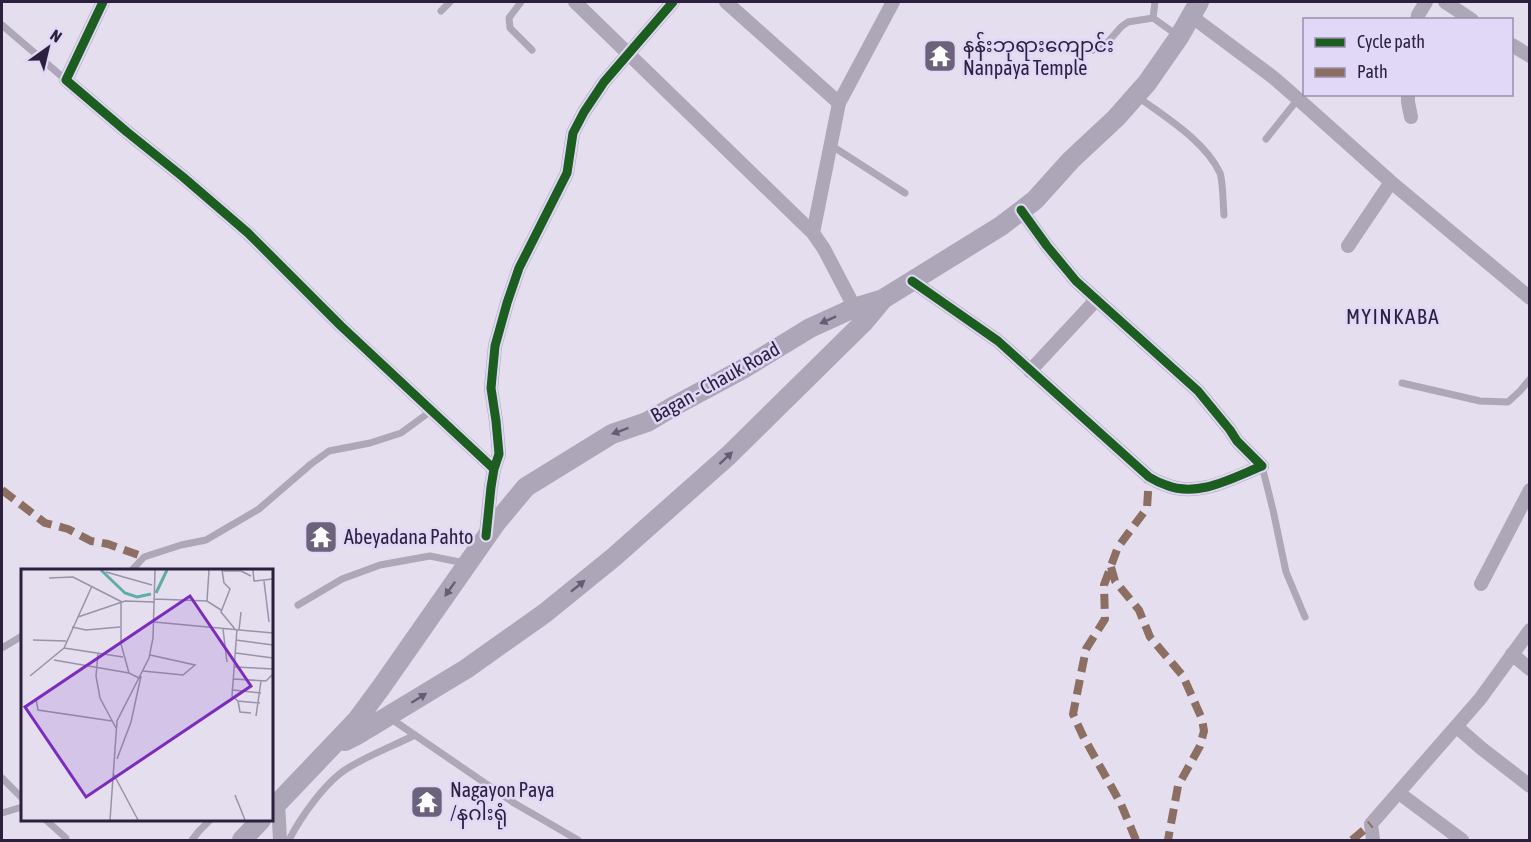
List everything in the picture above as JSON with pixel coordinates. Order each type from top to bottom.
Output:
[{"type":"main road","points":[[331,747],[357,735],[474,663],[545,613],[614,557],[728,456],[858,315],[1001,226],[1035,200],[1071,160],[1116,118],[1147,83],[1179,37],[1195,9]]},
{"type":"main road","name":"Bagan - Chauk Road","points":[[281,796],[357,720],[486,537],[526,487],[612,434],[647,422],[743,369],[810,328],[858,315]]},
{"type":"main road","points":[[242,840],[259,821]]},
{"type":"street","points":[[103,2],[66,80],[248,233],[341,326],[494,469]]},
{"type":"street","points":[[574,2],[813,233],[824,249],[858,315]]},
{"type":"street","points":[[486,537],[494,469],[499,454],[491,388],[495,346],[519,268],[567,173],[573,134],[584,112],[604,82],[673,2]]},
{"type":"street","points":[[726,2],[839,103]]},
{"type":"street","points":[[813,233],[839,103],[893,2]]},
{"type":"street","points":[[1417,18],[1426,2]]},
{"type":"street","points":[[1445,2],[1469,18]]},
{"type":"street","points":[[1195,9],[1391,182],[1530,298]]},
{"type":"street","points":[[1513,46],[1530,56]]},
{"type":"street","points":[[1408,96],[1411,117]]},
{"type":"street","points":[[1347,246],[1391,182]]},
{"type":"street","points":[[912,281],[998,341],[1149,477],[1167,486],[1183,489],[1209,488],[1262,466],[1237,441],[1198,391],[1076,281],[1021,210]]},
{"type":"street","points":[[1030,370],[1096,300]]},
{"type":"street","points":[[1481,584],[1530,490]]},
{"type":"street","points":[[1373,840],[1371,824],[1480,699],[1530,630]]},
{"type":"street","points":[[1512,654],[1530,669]]},
{"type":"street","points":[[1457,727],[1530,786]]},
{"type":"street","points":[[1399,793],[1462,840]]},
{"type":"street","points":[[280,840],[281,796]]},
{"type":"lane","points":[[441,11],[450,2]]},
{"type":"lane","points":[[521,2],[509,18],[510,28],[532,50]]},
{"type":"lane","points":[[1153,18],[1155,2]]},
{"type":"lane","points":[[1093,51],[1107,44],[1128,22],[1153,18],[1179,37]]},
{"type":"lane","points":[[2,25],[66,80]]},
{"type":"lane","points":[[1136,95],[1191,136],[1206,152],[1221,174],[1224,215]]},
{"type":"lane","points":[[1266,139],[1299,99]]},
{"type":"lane","points":[[832,146],[906,193]]},
{"type":"lane","points":[[1402,383],[1480,401],[1508,402],[1530,379]]},
{"type":"lane","points":[[133,569],[144,557],[206,540],[259,509],[329,451],[370,443],[401,432],[431,411]]},
{"type":"lane","points":[[1262,466],[1286,572],[1305,617]]},
{"type":"lane","points":[[298,605],[342,579],[381,564],[430,556],[468,564]]},
{"type":"lane","points":[[2,648],[21,637]]},
{"type":"lane","points":[[388,716],[514,803],[578,840]]},
{"type":"lane","points":[[289,840],[300,820],[326,787],[346,769],[415,735]]},
{"type":"lane","points":[[2,778],[21,797]]},
{"type":"lane","points":[[2,813],[21,807]]},
{"type":"lane","points":[[48,821],[66,840]]},
{"type":"lane","points":[[192,840],[208,821]]},
{"type":"marked path","points":[[1136,840],[1121,804],[1073,714],[1086,649],[1105,619],[1104,585],[1118,547],[1147,508],[1149,477]]},
{"type":"marked path","points":[[2,490],[45,523],[68,529],[91,541],[108,544],[144,557]]},
{"type":"marked path","points":[[1111,567],[1115,581],[1139,610],[1150,637],[1183,676],[1202,719],[1204,731],[1200,746],[1178,786],[1168,840]]},
{"type":"marked path","points":[[1352,840],[1371,824]]},
{"type":"cycle path","points":[[103,2],[66,80],[248,233],[341,326],[494,469]]},
{"type":"cycle path","points":[[486,536],[491,487],[499,454],[491,388],[495,346],[519,268],[567,173],[573,133],[584,112],[604,82],[673,2]]},
{"type":"cycle path","points":[[912,281],[998,341],[1149,477],[1178,488],[1203,488],[1227,481],[1262,466],[1237,441],[1198,391],[1076,281],[1021,210]]},
{"type":"place","name":"နန်းဘုရားကျောင်း Nanpaya Temple","points":[[940,56]]},
{"type":"place","name":"Abeyadana Pahto","points":[[321,537]]},
{"type":"place","name":"Nagayon Paya /နဂါးရုံ","points":[[427,802]]},
{"type":"district","name":"MYINKABA","points":[[1393,317]]}]
